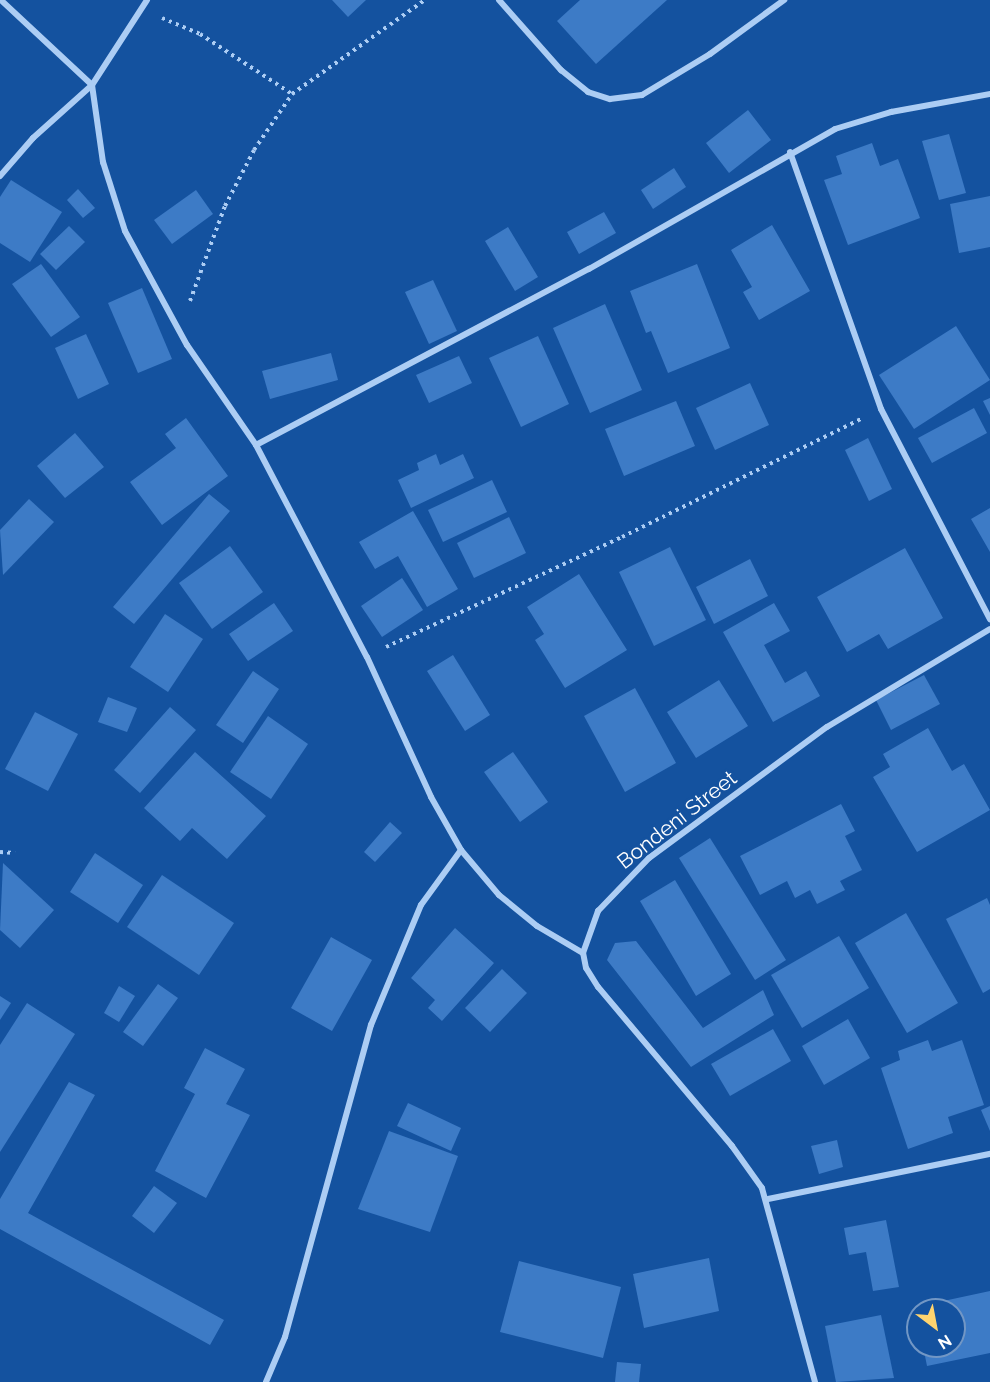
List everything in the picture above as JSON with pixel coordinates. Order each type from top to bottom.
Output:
[{"type":"street","points":[[1,0],[92,85],[103,162],[125,231],[178,329],[256,445],[367,657],[431,797],[461,850],[499,895],[537,926],[583,953],[586,968],[598,987],[732,1146],[768,1199],[815,1382]]},
{"type":"street","points":[[0,176],[33,138],[92,85],[139,9],[147,0]]},
{"type":"street","points":[[500,0],[561,70],[588,92],[610,99],[642,95],[710,54],[784,0]]},
{"type":"street","points":[[256,445],[589,269],[790,152],[835,129],[891,112],[990,94]]},
{"type":"street","points":[[790,152],[881,409],[990,619]]},
{"type":"street","name":"Bondeni Street","points":[[583,953],[598,911],[649,858],[827,727],[990,629]]},
{"type":"street","points":[[266,1382],[285,1337],[371,1025],[421,905],[461,850]]},
{"type":"street","points":[[768,1199],[990,1154]]},
{"type":"path","points":[[178,329],[225,206],[254,150],[292,94],[425,0]]},
{"type":"path","points":[[139,9],[200,34],[292,94]]},
{"type":"path","points":[[367,657],[622,537],[881,409]]},
{"type":"path","points":[[0,852],[15,853]]},
{"type":"building","points":[[332,0],[366,0],[348,17]]},
{"type":"building","points":[[580,0],[667,0],[596,64],[557,21]]},
{"type":"building","points":[[748,110],[771,140],[729,173],[706,143]]},
{"type":"building","points":[[949,134],[966,193],[939,200],[922,141]]},
{"type":"building","points":[[872,143],[880,166],[898,159],[920,218],[848,245],[824,180],[842,174],[836,156]]},
{"type":"building","points":[[674,168],[686,187],[653,209],[641,190]]},
{"type":"building","points":[[11,180],[62,212],[30,262],[0,243],[0,197]]},
{"type":"building","points":[[78,189],[95,208],[83,218],[67,200]]},
{"type":"building","points":[[196,190],[213,214],[172,244],[154,220]]},
{"type":"building","points":[[990,196],[990,247],[959,253],[950,204]]},
{"type":"building","points":[[604,212],[616,233],[579,254],[567,232]]},
{"type":"building","points":[[772,225],[810,291],[759,320],[743,292],[752,287],[731,250]]},
{"type":"building","points":[[69,226],[85,242],[56,270],[40,254]]},
{"type":"building","points":[[508,227],[538,277],[515,291],[485,241]]},
{"type":"building","points":[[41,264],[80,317],[51,337],[12,284]]},
{"type":"building","points":[[697,264],[730,348],[668,373],[651,331],[646,333],[630,291]]},
{"type":"building","points":[[433,280],[457,331],[429,344],[405,292]]},
{"type":"building","points":[[142,288],[172,359],[138,373],[108,303]]},
{"type":"building","points":[[605,304],[642,390],[590,413],[553,328]]},
{"type":"building","points":[[956,326],[990,380],[914,429],[879,375]]},
{"type":"building","points":[[86,334],[109,384],[78,399],[55,348]]},
{"type":"building","points":[[538,336],[569,404],[521,427],[489,358]]},
{"type":"building","points":[[331,353],[338,380],[270,399],[262,371]]},
{"type":"building","points":[[459,356],[472,383],[429,403],[416,375]]},
{"type":"building","points":[[750,383],[769,425],[715,450],[696,408]]},
{"type":"building","points":[[990,398],[990,415],[983,401]]},
{"type":"building","points":[[676,401],[695,446],[624,476],[605,429]]},
{"type":"building","points":[[974,408],[987,433],[932,463],[918,438]]},
{"type":"building","points":[[186,418],[228,476],[162,525],[130,482],[176,448],[165,434]]},
{"type":"building","points":[[75,433],[104,467],[65,498],[37,466]]},
{"type":"building","points":[[868,438],[892,489],[869,501],[845,450]]},
{"type":"building","points":[[436,454],[440,465],[463,454],[474,478],[411,508],[398,480],[419,470],[417,463]]},
{"type":"building","points":[[492,480],[507,512],[443,542],[428,510]]},
{"type":"building","points":[[209,494],[230,511],[134,624],[113,607]]},
{"type":"building","points":[[29,499],[54,522],[3,575],[0,530]]},
{"type":"building","points":[[990,508],[990,552],[971,519]]},
{"type":"building","points":[[413,511],[458,589],[427,607],[398,556],[375,569],[359,542]]},
{"type":"building","points":[[509,517],[526,553],[474,578],[457,543]]},
{"type":"building","points":[[230,546],[263,592],[212,629],[179,583]]},
{"type":"building","points":[[670,547],[706,620],[654,646],[619,572]]},
{"type":"building","points":[[905,548],[943,618],[888,649],[879,634],[847,652],[817,597]]},
{"type":"building","points":[[750,559],[768,596],[714,624],[696,587]]},
{"type":"building","points":[[579,574],[627,650],[565,688],[535,640],[544,634],[527,607]]},
{"type":"building","points":[[402,578],[423,610],[382,637],[361,606]]},
{"type":"building","points":[[274,603],[293,631],[248,661],[229,634]]},
{"type":"building","points":[[774,603],[790,631],[764,645],[785,683],[806,671],[820,696],[773,722],[723,632]]},
{"type":"building","points":[[165,614],[203,639],[168,692],[130,667]]},
{"type":"building","points":[[453,655],[490,715],[465,731],[427,671]]},
{"type":"building","points":[[253,671],[279,689],[243,743],[216,725]]},
{"type":"building","points":[[924,675],[940,704],[891,730],[876,700]]},
{"type":"building","points":[[719,680],[748,726],[696,758],[667,712]]},
{"type":"building","points":[[635,688],[676,763],[625,792],[584,716]]},
{"type":"building","points":[[108,697],[137,708],[127,732],[98,722]]},
{"type":"building","points":[[170,707],[196,730],[140,793],[114,770]]},
{"type":"building","points":[[35,712],[78,734],[48,791],[5,769]]},
{"type":"building","points":[[268,716],[308,744],[271,799],[230,772]]},
{"type":"building","points":[[928,728],[952,771],[964,764],[990,810],[917,852],[873,777],[890,767],[883,754]]},
{"type":"building","points":[[195,752],[266,816],[227,859],[192,828],[180,841],[144,808]]},
{"type":"building","points":[[513,752],[548,802],[520,822],[484,772]]},
{"type":"building","points":[[841,804],[855,831],[845,836],[862,870],[840,881],[845,890],[817,904],[810,890],[795,898],[787,881],[760,895],[740,856]]},
{"type":"building","points":[[390,822],[402,833],[375,862],[364,852]]},
{"type":"building","points":[[710,838],[786,960],[755,980],[679,858]]},
{"type":"building","points":[[95,853],[143,885],[118,923],[70,892]]},
{"type":"building","points":[[3,863],[54,910],[20,948],[0,930]]},
{"type":"building","points":[[162,875],[234,923],[199,975],[127,927]]},
{"type":"building","points":[[675,880],[731,974],[696,996],[640,901]]},
{"type":"building","points":[[987,898],[990,905],[990,989],[983,993],[946,919]]},
{"type":"building","points":[[906,913],[958,1003],[907,1033],[855,943]]},
{"type":"building","points":[[455,928],[494,963],[442,1021],[428,1008],[435,1000],[411,978]]},
{"type":"building","points":[[839,936],[869,988],[802,1028],[771,975]]},
{"type":"building","points":[[331,937],[372,960],[332,1031],[291,1008]]},
{"type":"building","points":[[636,941],[703,1028],[763,990],[774,1015],[691,1067],[607,960],[615,943]]},
{"type":"building","points":[[502,969],[527,993],[490,1032],[465,1008]]},
{"type":"building","points":[[158,984],[178,998],[143,1046],[123,1032]]},
{"type":"building","points":[[119,986],[135,996],[119,1022],[104,1013]]},
{"type":"building","points":[[0,996],[11,1003],[0,1020]]},
{"type":"building","points":[[27,1003],[75,1034],[0,1152],[0,1045]]},
{"type":"building","points":[[848,1019],[870,1058],[824,1085],[802,1046]]},
{"type":"building","points":[[773,1029],[791,1061],[730,1096],[711,1064]]},
{"type":"building","points":[[928,1040],[932,1051],[962,1040],[984,1105],[948,1117],[953,1133],[908,1149],[881,1068],[900,1060],[898,1051]]},
{"type":"building","points":[[205,1048],[245,1069],[226,1104],[250,1115],[206,1198],[155,1171],[195,1094],[184,1088]]},
{"type":"building","points":[[69,1082],[95,1095],[28,1213],[224,1320],[210,1345],[0,1229],[0,1199]]},
{"type":"building","points":[[408,1103],[461,1128],[451,1151],[397,1126]]},
{"type":"building","points":[[990,1106],[990,1131],[981,1110]]},
{"type":"building","points":[[389,1131],[458,1156],[430,1232],[358,1209]]},
{"type":"building","points":[[837,1140],[843,1167],[819,1174],[811,1146]]},
{"type":"building","points":[[154,1186],[177,1203],[154,1233],[132,1216]]},
{"type":"building","points":[[886,1220],[899,1287],[873,1291],[866,1252],[849,1255],[844,1228]]},
{"type":"building","points":[[709,1258],[719,1311],[644,1328],[633,1274]]},
{"type":"building","points":[[519,1261],[621,1287],[603,1358],[500,1332]]},
{"type":"building","points":[[990,1291],[990,1353],[966,1358],[966,1298],[957,1298]]},
{"type":"building","points":[[881,1315],[894,1378],[836,1382],[825,1326]]},
{"type":"building","points":[[925,1358],[966,1358],[927,1366]]},
{"type":"building","points":[[617,1362],[641,1364],[639,1382],[615,1382]]}]
